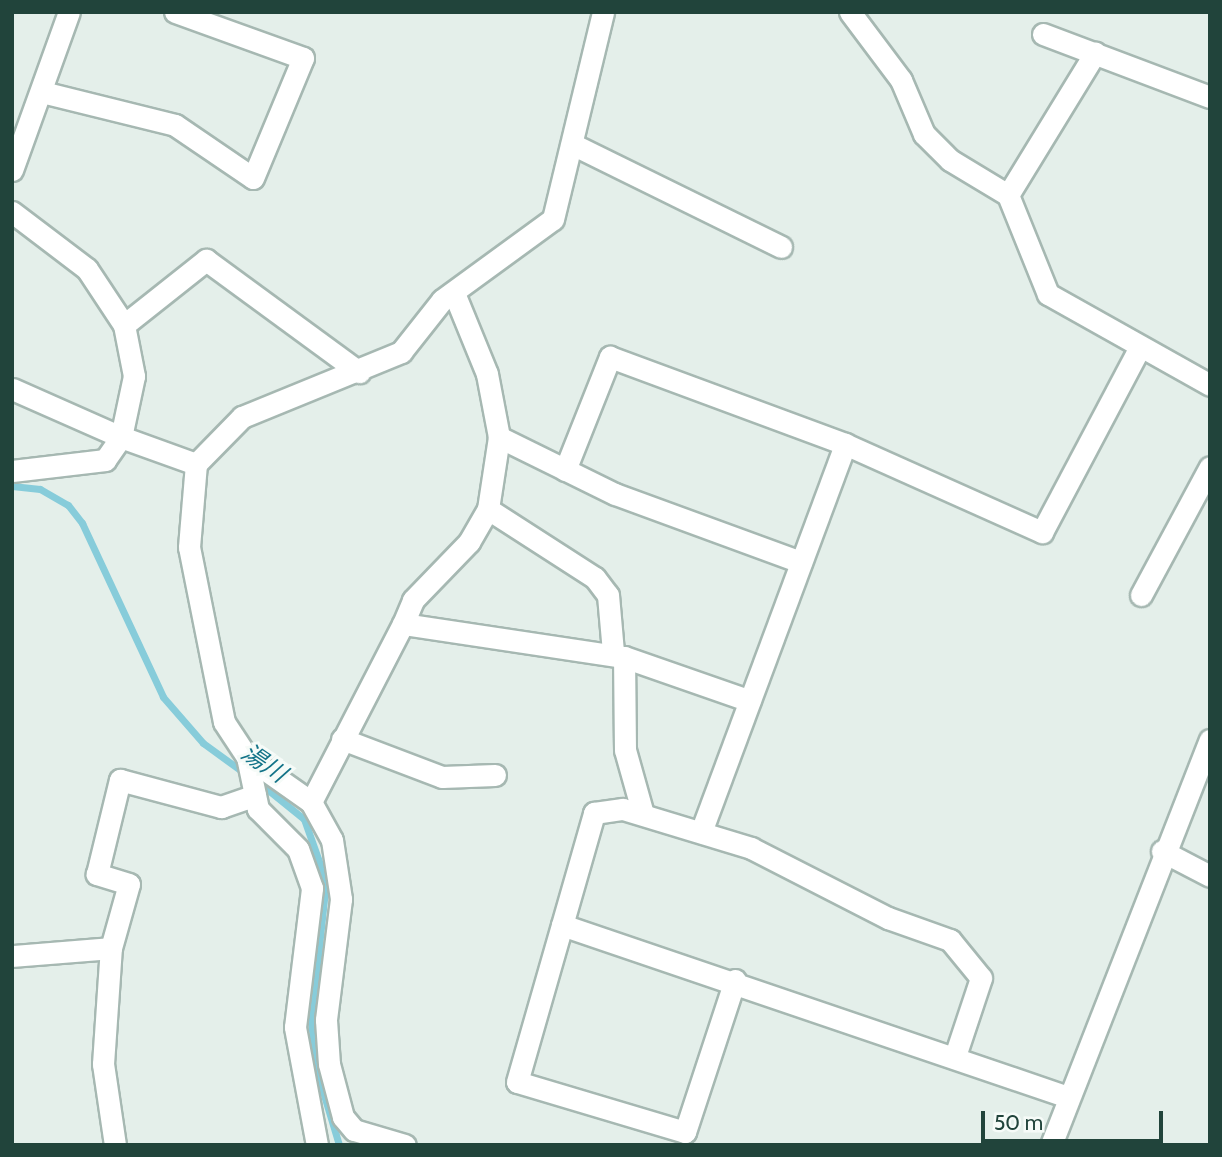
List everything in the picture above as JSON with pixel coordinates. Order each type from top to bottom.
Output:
[{"type":"street","points":[[12,170],[69,12]]},
{"type":"street","points":[[42,92],[175,125],[253,178],[303,58],[175,12]]},
{"type":"street","points":[[317,1145],[295,1027],[312,888],[298,849],[258,809],[247,757],[224,722],[189,547],[196,464],[242,417],[359,372],[401,352],[454,293],[553,219],[603,12]]},
{"type":"street","points":[[850,12],[901,80],[924,134],[950,160],[1008,195],[1048,294],[1139,349],[1210,385]]},
{"type":"street","points":[[1043,34],[1210,97]]},
{"type":"street","points":[[1008,195],[1095,53]]},
{"type":"street","points":[[572,144],[781,247]]},
{"type":"street","points":[[12,212],[87,270],[124,325],[134,376],[121,437],[105,460],[12,471]]},
{"type":"street","points":[[124,325],[206,260],[359,372]]},
{"type":"street","points":[[311,802],[413,600],[469,542],[488,509],[499,437],[487,374],[454,293]]},
{"type":"street","points":[[565,470],[610,357],[845,444],[1042,532],[1139,349]]},
{"type":"street","points":[[12,389],[121,437],[196,464]]},
{"type":"street","points":[[499,437],[565,470],[801,562]]},
{"type":"street","points":[[702,832],[845,444]]},
{"type":"street","points":[[1141,595],[1210,467]]},
{"type":"street","points":[[488,509],[595,578],[608,595],[619,654],[625,750],[643,814]]},
{"type":"street","points":[[403,624],[619,654],[750,701]]},
{"type":"street","points":[[342,738],[442,778],[495,775]]},
{"type":"street","points":[[1051,1145],[1162,851],[1210,740]]},
{"type":"street","points":[[247,757],[311,802],[331,839],[341,899],[326,1020],[330,1064],[343,1117],[370,1142],[405,1145]]},
{"type":"street","points":[[115,1145],[103,1064],[111,948],[129,884],[96,874],[120,780],[221,807],[255,795]]},
{"type":"street","points":[[735,980],[690,1138],[517,1082],[594,813],[643,814],[751,848],[888,918],[950,940],[981,978],[955,1056]]},
{"type":"street","points":[[1162,851],[1210,876]]},
{"type":"street","points":[[562,925],[735,980],[1068,1097]]},
{"type":"street","points":[[12,957],[111,948]]},
{"type":"waterway","name":"湯川","points":[[12,486],[40,489],[68,505],[82,523],[163,697],[203,743],[247,775]]},
{"type":"waterway","name":"湯川","points":[[257,781],[304,819],[326,881],[311,1022],[317,1072],[339,1145]]}]
